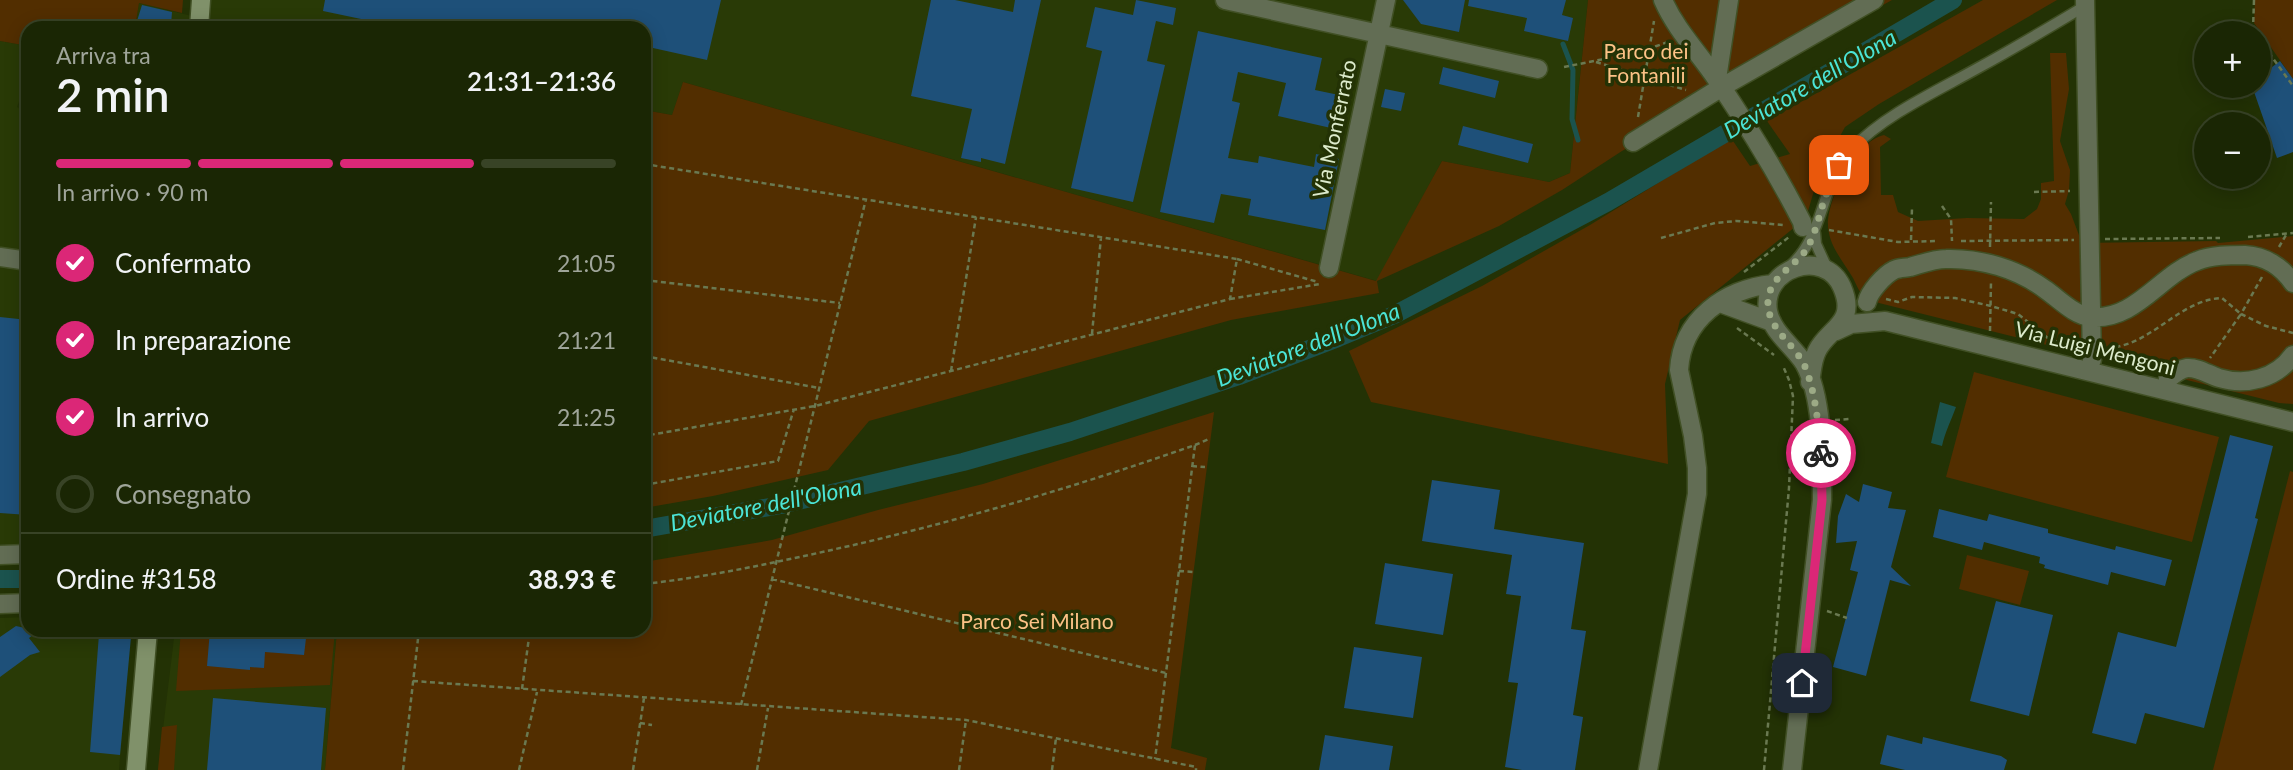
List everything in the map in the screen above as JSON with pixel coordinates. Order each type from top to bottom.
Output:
[{"type":"street","points":[[1225,0],[1538,69]]},
{"type":"street","name":"Via Monferrato","points":[[1329,268],[1386,0]]},
{"type":"street","points":[[1719,83],[1729,0]]},
{"type":"street","points":[[1633,142],[1706,97],[1719,83],[1874,0]]},
{"type":"street","points":[[199,21],[200,3]]},
{"type":"street","points":[[2085,3],[2092,360]]},
{"type":"street","points":[[1660,6],[1732,102],[1773,167],[1802,222],[1809,228]]},
{"type":"street","points":[[1867,302],[1869,295],[1893,271],[1944,259],[1978,262],[2009,269],[2035,281],[2081,314],[2091,317],[2114,315],[2138,302],[2166,279],[2197,261],[2231,255],[2254,256],[2271,261],[2293,283]]},
{"type":"street","points":[[0,257],[21,260]]},
{"type":"street","points":[[1648,770],[1697,494],[1697,468],[1679,370],[1679,355],[1684,341],[1693,325],[1705,313],[1732,295],[1778,279],[1794,267],[1820,267],[1832,274],[1840,284],[1846,309],[1831,335],[1818,349],[1811,382]]},
{"type":"street","points":[[1778,279],[1768,296],[1768,309],[1776,328],[1804,365],[1811,382],[1822,462],[1822,500],[1792,770]]},
{"type":"street","name":"Via Luigi Mengoni","points":[[1845,296],[1885,321],[2293,422]]},
{"type":"street","points":[[1720,303],[1776,328],[1790,340],[1803,344],[1815,343],[1831,335]]},
{"type":"street","name":"Via Luigi Mengoni","points":[[1831,335],[1851,324],[1885,321]]},
{"type":"street","points":[[2168,379],[2188,368],[2236,382],[2257,381],[2277,371],[2293,355]]},
{"type":"street","points":[[0,555],[21,554]]},
{"type":"street","points":[[0,604],[21,603]]},
{"type":"street","points":[[136,770],[147,637]]},
{"type":"lane","points":[[1778,279],[1808,247],[1809,228],[1839,165],[1853,148],[1892,118],[2085,3]]},
{"type":"lane","points":[[1809,228],[1822,260],[1832,274]]},
{"type":"path","points":[[2253,21],[2254,0]]},
{"type":"path","points":[[1633,142],[1660,6]]},
{"type":"path","points":[[1564,67],[1650,48],[1684,37]]},
{"type":"path","points":[[2271,56],[2293,86]]},
{"type":"path","points":[[1592,61],[1706,97]]},
{"type":"path","points":[[651,165],[1237,259],[1324,283],[1230,299],[815,405],[651,435]]},
{"type":"path","points":[[2034,192],[2088,190]]},
{"type":"path","points":[[741,705],[866,199]]},
{"type":"path","points":[[1942,206],[1951,219],[1952,241],[2218,237],[2223,240]]},
{"type":"path","points":[[1911,242],[1912,208]]},
{"type":"path","points":[[951,371],[976,216]]},
{"type":"path","points":[[1661,238],[1715,223],[1736,221],[1809,228]]},
{"type":"path","points":[[1739,277],[1809,228]]},
{"type":"path","points":[[1828,230],[1898,242],[1938,241]]},
{"type":"path","points":[[2201,370],[2241,314],[2287,233]]},
{"type":"path","points":[[2236,238],[2293,233]]},
{"type":"path","points":[[1092,335],[1101,237]]},
{"type":"path","points":[[1230,299],[1237,259]]},
{"type":"path","points":[[651,281],[840,303]]},
{"type":"path","points":[[2241,314],[2266,326],[2293,333]]},
{"type":"path","points":[[1733,326],[1778,359],[1789,380],[1793,396],[1789,488],[1764,770]]},
{"type":"path","points":[[651,357],[819,388]]},
{"type":"path","points":[[651,484],[778,461],[794,409]]},
{"type":"path","points":[[1828,419],[1849,419]]},
{"type":"path","points":[[651,583],[776,563],[975,515],[1109,475],[1209,439]]},
{"type":"path","points":[[1155,759],[1195,445]]},
{"type":"path","points":[[1192,466],[1205,467]]},
{"type":"path","points":[[1179,571],[1193,572]]},
{"type":"path","points":[[772,579],[1166,673]]},
{"type":"path","points":[[1825,610],[1847,618]]},
{"type":"path","points":[[402,770],[418,637]]},
{"type":"path","points":[[522,689],[528,637]]},
{"type":"path","points":[[412,681],[966,720],[1196,767],[1196,770]]},
{"type":"path","points":[[519,770],[537,691]]},
{"type":"path","points":[[633,770],[643,698]]},
{"type":"path","points":[[757,770],[768,707]]},
{"type":"path","points":[[959,770],[966,720]]},
{"type":"path","points":[[640,723],[652,725]]},
{"type":"path","points":[[1052,770],[1056,738]]},
{"type":"shaded area","points":[[205,0],[1588,0],[1570,173],[1549,182],[1442,161],[1377,281],[683,82],[672,115],[651,111],[651,21],[204,21]]},
{"type":"shaded area","points":[[139,3],[196,17],[196,21],[136,21]]},
{"type":"shaded area","points":[[0,41],[21,45],[21,96],[17,107],[21,109],[21,251],[0,247]]},
{"type":"shaded area","points":[[0,262],[21,264],[21,545],[0,544]]},
{"type":"shaded area","points":[[21,617],[21,637],[130,637],[119,770],[0,770],[0,618]]},
{"type":"shaded area","points":[[174,637],[336,637],[325,770],[158,770]]},
{"type":"green space","points":[[0,0],[183,0],[182,13],[139,3],[136,21],[21,21],[21,45],[0,41]]},
{"type":"green space","name":"Parco dei Fontanili","points":[[1588,0],[1892,0],[1622,151],[1499,226],[1377,281],[1379,293],[1231,320],[869,421],[828,470],[651,507],[651,111],[672,115],[683,82],[1376,281],[1442,161],[1549,182],[1570,173]]},
{"type":"green space","points":[[1983,0],[2057,0],[1879,104],[1845,127],[1818,177],[1806,218],[1680,320],[1665,384],[1668,464],[1371,402],[1349,351],[1482,286],[1590,225],[1731,138],[1750,166],[1790,154],[1767,121]]},
{"type":"green space","points":[[2255,0],[2293,0],[2293,79],[2271,47],[2271,21],[2254,21]]},
{"type":"green space","points":[[2050,53],[2066,53],[2069,89],[2060,141],[2070,170],[2065,204],[2082,243],[2218,243],[2293,236],[2293,404],[2279,403],[1879,303],[1861,292],[1834,247],[1828,226],[1832,202],[1853,160],[1873,140],[1884,135],[1891,139],[1880,147],[1881,195],[1893,195],[1898,212],[1918,221],[2024,219],[2037,209],[2041,199],[2041,183],[2054,181]]},
{"type":"green space","points":[[1974,372],[2219,437],[2192,542],[1946,477]]},
{"type":"green space","name":"Parco Sei Milano","points":[[1214,412],[1171,748],[1207,758],[1205,770],[325,770],[336,637],[651,637],[651,561],[772,540],[983,484]]},
{"type":"green space","points":[[2290,471],[2293,472],[2293,770],[2213,770]]},
{"type":"green space","points":[[1967,555],[2029,571],[2020,605],[1959,589]]},
{"type":"green space","points":[[180,637],[334,637],[330,685],[176,691]]},
{"type":"green space","points":[[177,725],[174,770],[158,770],[162,727]]},
{"type":"water","points":[[1940,402],[1956,407],[1942,446],[1931,443]]},
{"type":"building","points":[[325,0],[721,0],[707,60],[651,48],[651,21],[371,21],[323,11]]},
{"type":"building","points":[[931,0],[955,0],[1013,12],[1015,0],[1041,0],[1005,164],[981,158],[981,162],[961,158],[972,109],[911,96]]},
{"type":"building","points":[[1136,0],[1176,8],[1173,25],[1156,21],[1147,61],[1165,65],[1133,202],[1071,188],[1102,51],[1086,47],[1095,7],[1133,15]]},
{"type":"building","points":[[1403,0],[1465,0],[1459,32],[1421,24]]},
{"type":"building","points":[[1469,0],[1566,0],[1562,15],[1573,18],[1568,41],[1524,31],[1527,18],[1468,6]]},
{"type":"building","points":[[142,5],[172,12],[171,21],[137,21]]},
{"type":"building","points":[[1198,31],[1322,58],[1315,90],[1339,95],[1331,128],[1278,116],[1286,83],[1238,72],[1232,101],[1240,103],[1228,158],[1258,163],[1259,156],[1314,167],[1316,154],[1339,159],[1325,230],[1248,215],[1251,199],[1221,194],[1214,223],[1160,212]]},
{"type":"building","points":[[2280,61],[2293,79],[2293,152],[2277,158],[2271,141],[2271,112],[2261,112],[2256,98],[2271,98],[2271,68]]},
{"type":"building","points":[[1443,67],[1499,81],[1495,98],[1439,84]]},
{"type":"building","points":[[1385,89],[1405,93],[1401,111],[1381,107]]},
{"type":"building","points":[[1463,126],[1533,144],[1528,163],[1458,145]]},
{"type":"building","points":[[0,317],[21,319],[21,514],[0,513]]},
{"type":"building","points":[[2230,435],[2273,446],[2255,518],[2258,519],[2204,728],[2145,713],[2136,744],[2092,733],[2118,632],[2176,647]]},
{"type":"building","points":[[1432,480],[1500,490],[1494,529],[1584,543],[1571,629],[1586,631],[1573,715],[1583,717],[1575,770],[1522,770],[1505,767],[1518,683],[1508,682],[1521,596],[1506,594],[1512,555],[1422,541]]},
{"type":"building","points":[[1863,484],[1892,492],[1888,508],[1906,510],[1891,567],[1911,586],[1890,580],[1866,676],[1833,667],[1858,572],[1850,570],[1857,541],[1836,543],[1838,516],[1846,494],[1859,502]]},
{"type":"building","points":[[1939,509],[1987,521],[1989,514],[2115,550],[2116,546],[2172,560],[2165,586],[2111,572],[2108,585],[2044,568],[2045,565],[2039,563],[2040,557],[1984,542],[1982,550],[1933,537]]},
{"type":"building","points":[[1385,563],[1453,574],[1443,635],[1375,624]]},
{"type":"building","points":[[1996,601],[2053,615],[2029,716],[1970,701]]},
{"type":"building","points":[[16,626],[21,627],[21,637],[30,637],[40,652],[30,655],[0,677],[0,637]]},
{"type":"building","points":[[99,637],[131,637],[120,755],[90,752]]},
{"type":"building","points":[[209,637],[306,637],[304,655],[265,652],[264,668],[250,667],[250,670],[207,666]]},
{"type":"building","points":[[1354,647],[1422,657],[1413,718],[1344,708]]},
{"type":"building","points":[[213,698],[326,708],[321,770],[207,770]]},
{"type":"building","points":[[1325,735],[1393,746],[1389,770],[1319,770]]},
{"type":"building","points":[[1887,735],[1922,744],[1923,737],[2001,756],[2007,760],[2004,770],[1905,770],[1880,764]]},
{"type":"waterway","name":"Deviatore dell'Olona","points":[[651,528],[781,505],[963,462],[1070,432],[1239,376],[1338,338],[1394,315],[1608,202],[1953,0]]},
{"type":"waterway","points":[[1563,44],[1573,70],[1572,119],[1578,140]]},
{"type":"waterway","name":"Deviatore dell'Olona","points":[[0,579],[21,579]]},
{"type":"way so far","points":[[1821,453],[1811,382],[1804,365],[1772,322],[1768,296],[1773,284],[1808,247],[1839,165]]},
{"type":"route","points":[[1802,683],[1822,500],[1821,453]]}]
